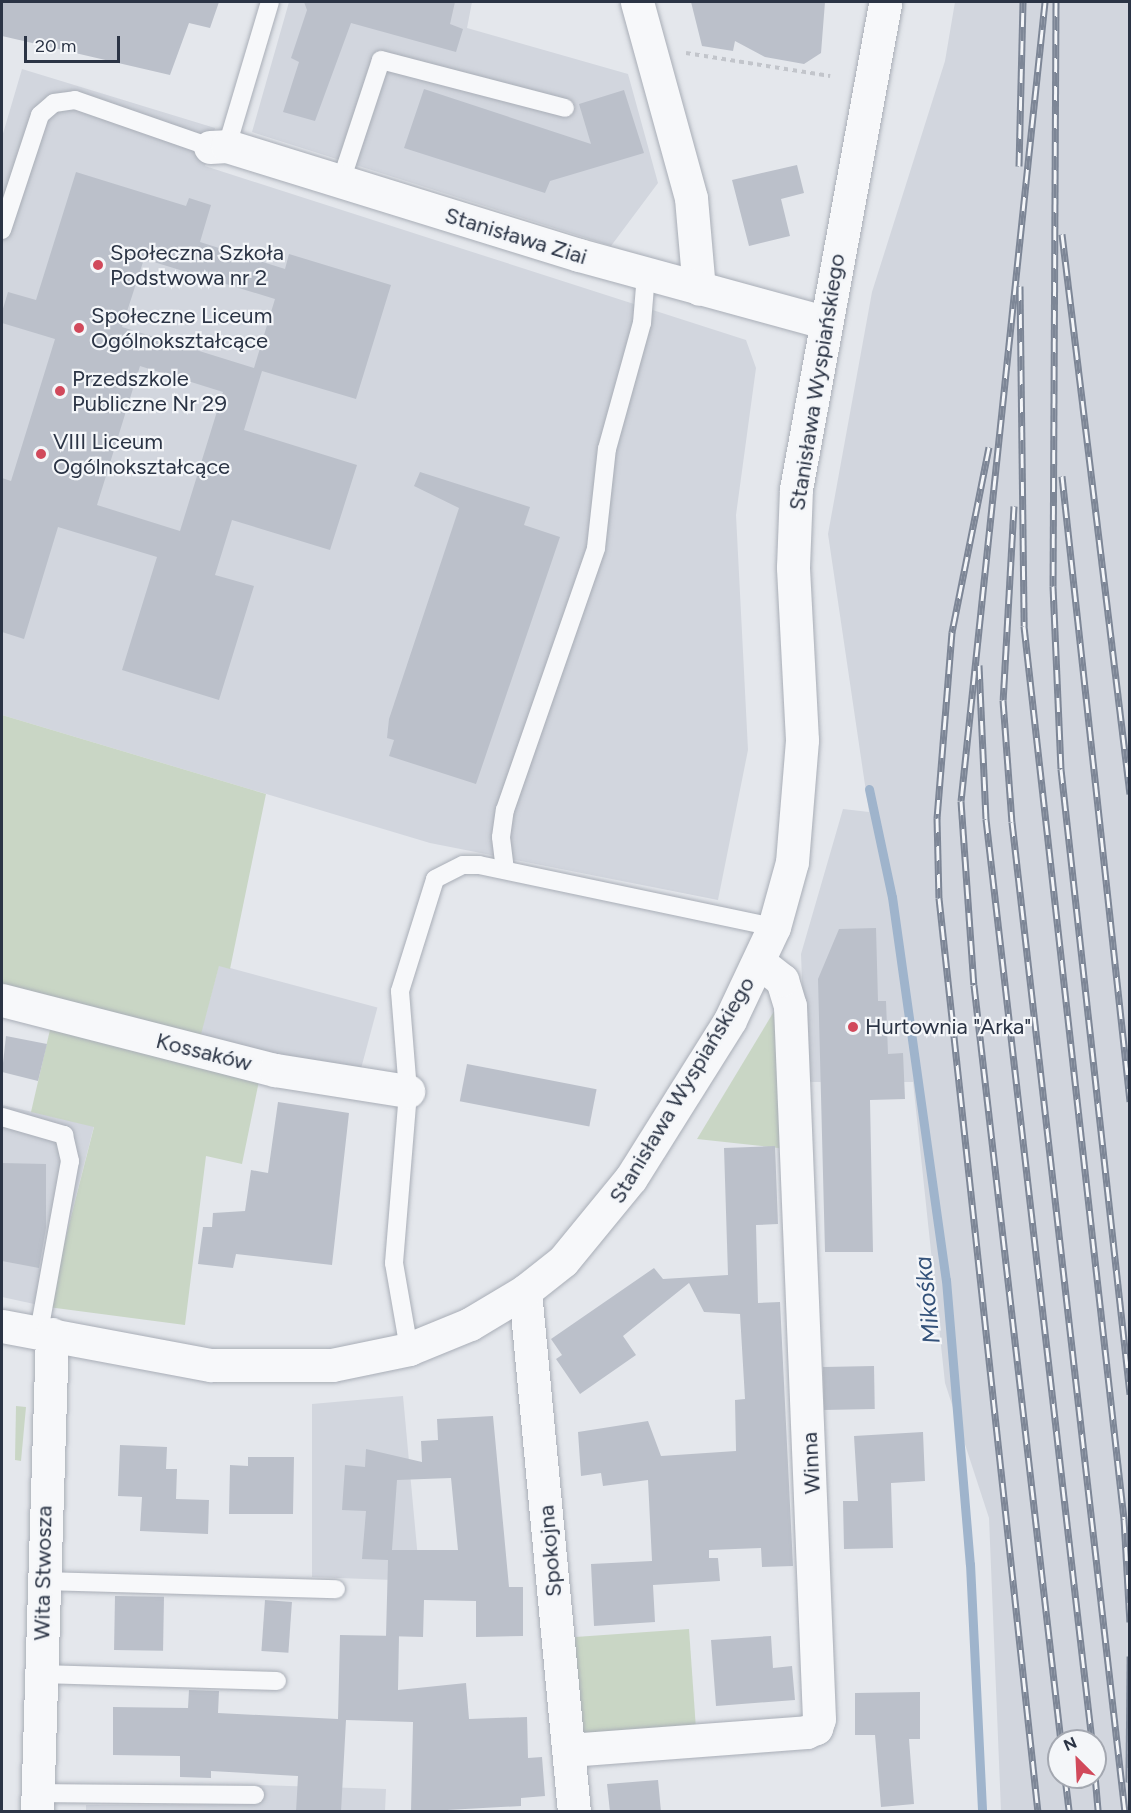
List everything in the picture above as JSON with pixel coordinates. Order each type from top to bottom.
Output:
[{"type":"street","points":[[637,2],[691,198],[699,289]]},
{"type":"street","name":"Stanisława Wyspiańskiego","points":[[2,1326],[211,1365],[261,1367],[332,1365],[409,1349],[470,1324],[525,1291],[564,1261],[610,1209],[730,1020],[774,927],[792,862],[799,805],[796,489],[824,322],[885,2]]},
{"type":"street","name":"Stanisława Ziai","points":[[218,146],[646,274],[824,322]]},
{"type":"street","name":"Winna","points":[[569,1750],[806,1732],[816,1728],[819,1719],[790,1006],[782,980],[759,962]]},
{"type":"street","name":"Kossaków","points":[[2,1000],[275,1070],[408,1091]]},
{"type":"street","name":"Spokojna","points":[[525,1291],[574,1812]]},
{"type":"street","name":"Wita Stwosza","points":[[38,1802],[45,1333]]},
{"type":"lane","points":[[2,230],[40,115],[54,103],[75,100],[218,146],[270,2]]},
{"type":"lane","points":[[341,181],[381,60],[565,108]]},
{"type":"lane","points":[[505,870],[501,837],[505,810],[596,548],[607,449],[642,323],[646,274]]},
{"type":"lane","points":[[409,1349],[394,1263],[408,1091],[400,991],[435,879],[463,865],[505,870],[774,927]]},
{"type":"lane","points":[[2,1117],[64,1134],[70,1161],[45,1333]]},
{"type":"lane","points":[[43,1581],[336,1589]]},
{"type":"lane","points":[[41,1674],[277,1681]]},
{"type":"lane","points":[[38,1802],[255,1795]]},
{"type":"path","points":[[675,52],[830,76]]},
{"type":"shaded area","points":[[289,2],[472,2],[467,28],[628,74],[658,183],[611,246],[252,132]]},
{"type":"shaded area","points":[[955,2],[1129,2],[1129,1811],[1001,1811],[989,1518],[945,1383],[913,1082],[806,1082],[801,954],[843,809],[869,812],[828,534],[872,292],[945,61]]},
{"type":"shaded area","points":[[22,69],[215,128],[205,166],[746,340],[756,368],[736,515],[748,750],[718,900],[430,843],[2,715],[2,137]]},
{"type":"shaded area","points":[[219,965],[377,1007],[357,1085],[198,1042]]},
{"type":"shaded area","points":[[2,1105],[94,1126],[48,1307],[2,1297]]},
{"type":"shaded area","points":[[403,1396],[420,1581],[312,1577],[312,1404]]},
{"type":"shaded area","points":[[257,1785],[386,1789],[385,1811],[86,1812],[86,1805],[256,1804]]},
{"type":"green space","points":[[2,715],[266,794],[230,969],[219,966],[199,1042],[2,993]]},
{"type":"green space","points":[[776,1008],[788,1149],[697,1139]]},
{"type":"green space","points":[[52,1021],[260,1076],[242,1164],[206,1156],[185,1325],[48,1307],[94,1127],[31,1112]]},
{"type":"green space","points":[[16,1406],[26,1407],[21,1461],[15,1460]]},
{"type":"green space","points":[[689,1629],[696,1727],[575,1735],[568,1637]]},
{"type":"building","points":[[2,2],[219,2],[210,28],[189,23],[170,75],[2,36]]},
{"type":"building","points":[[304,2],[455,2],[450,24],[463,29],[456,52],[351,23],[315,121],[283,112],[299,62],[291,58],[307,10]]},
{"type":"building","points":[[691,2],[825,2],[821,53],[804,64],[765,57],[735,41],[733,51],[702,46]]},
{"type":"building","points":[[424,89],[591,144],[579,104],[624,90],[644,153],[550,181],[545,193],[404,148]]},
{"type":"building","points":[[797,165],[804,193],[781,199],[790,236],[749,246],[732,180]]},
{"type":"building","points":[[76,172],[186,206],[189,198],[211,205],[200,242],[285,269],[289,254],[391,285],[356,399],[262,371],[244,430],[357,465],[330,550],[232,520],[215,575],[254,586],[219,700],[122,670],[157,557],[58,527],[24,639],[2,632],[2,478],[11,481],[55,339],[2,323],[2,312],[8,292],[36,300]],"holes":[[[144,259],[275,299],[254,368],[122,327]],[[140,366],[223,392],[180,531],[97,505]]]},
{"type":"building","points":[[420,472],[530,507],[524,525],[560,537],[476,784],[389,756],[394,740],[387,738],[389,719],[459,508],[414,486]]},
{"type":"building","points":[[876,928],[878,1001],[886,1001],[888,1054],[903,1053],[905,1099],[870,1100],[873,1252],[825,1252],[818,979],[839,929]]},
{"type":"building","points":[[6,1036],[47,1044],[38,1081],[2,1072]]},
{"type":"building","points":[[467,1064],[597,1089],[589,1126],[460,1101]]},
{"type":"building","points":[[278,1102],[349,1113],[332,1265],[236,1254],[233,1268],[198,1264],[203,1227],[212,1227],[213,1213],[245,1211],[251,1170],[268,1173]]},
{"type":"building","points":[[775,1146],[778,1224],[756,1225],[758,1303],[780,1302],[793,1566],[762,1567],[761,1548],[709,1550],[709,1558],[718,1558],[720,1581],[653,1585],[655,1622],[594,1626],[591,1564],[652,1561],[648,1480],[603,1486],[601,1473],[581,1476],[578,1432],[648,1421],[661,1456],[736,1451],[735,1400],[745,1399],[740,1314],[704,1312],[689,1283],[623,1336],[636,1355],[580,1394],[556,1359],[562,1355],[551,1339],[654,1268],[663,1279],[728,1275],[724,1148]]},
{"type":"building","points":[[2,1163],[46,1164],[46,1228],[39,1268],[2,1261]]},
{"type":"building","points":[[874,1366],[875,1409],[824,1410],[823,1367]]},
{"type":"building","points":[[493,1416],[509,1587],[523,1587],[523,1636],[476,1637],[476,1601],[424,1600],[423,1637],[386,1636],[388,1560],[362,1559],[366,1511],[342,1510],[345,1465],[365,1467],[366,1449],[422,1462],[421,1441],[438,1440],[437,1419]],"holes":[[[451,1478],[458,1550],[392,1550],[397,1480]]]},
{"type":"building","points":[[923,1432],[925,1481],[891,1483],[893,1548],[844,1549],[843,1501],[858,1501],[854,1436]]},
{"type":"building","points":[[120,1445],[167,1447],[166,1469],[177,1469],[176,1499],[209,1500],[208,1534],[140,1531],[142,1497],[118,1496]]},
{"type":"building","points":[[248,1457],[294,1457],[293,1514],[229,1514],[230,1465],[248,1466]]},
{"type":"building","points":[[115,1596],[164,1597],[163,1651],[114,1650]]},
{"type":"building","points":[[265,1600],[292,1602],[288,1653],[261,1651]]},
{"type":"building","points":[[340,1635],[399,1636],[398,1690],[466,1683],[469,1719],[527,1717],[528,1758],[542,1757],[545,1796],[521,1798],[521,1806],[411,1812],[413,1722],[346,1720],[341,1812],[296,1812],[298,1776],[211,1771],[211,1778],[180,1777],[180,1756],[113,1755],[113,1707],[188,1708],[189,1690],[219,1691],[218,1713],[338,1719]]},
{"type":"building","points":[[771,1636],[773,1668],[792,1666],[795,1700],[716,1706],[711,1640]]},
{"type":"building","points":[[920,1692],[920,1739],[909,1739],[914,1804],[881,1807],[875,1735],[855,1735],[855,1693]]},
{"type":"building","points":[[658,1780],[661,1812],[610,1812],[607,1784]]},
{"type":"waterway","name":"Mikośka","points":[[869,789],[892,897],[946,1280],[970,1564],[982,1812]]},
{"type":"railway","points":[[1019,166],[1023,2]]},
{"type":"railway","points":[[1045,2],[961,801],[974,985],[1060,1729]]},
{"type":"railway","points":[[1056,2],[1053,586],[1061,769],[1130,1394]]},
{"type":"railway","points":[[1062,234],[1130,794]]},
{"type":"railway","points":[[1020,286],[1024,626],[1124,1519],[1130,1622]]},
{"type":"railway","points":[[989,447],[952,632],[937,818],[939,898],[1038,1812]]},
{"type":"railway","points":[[1062,476],[1130,1101]]},
{"type":"railway","points":[[1014,506],[1003,700],[1012,822],[1125,1812]]},
{"type":"railway","points":[[979,665],[986,819],[1091,1729]]},
{"type":"railway","points":[[1129,1782],[1130,1656]]},
{"type":"railway","points":[[1066,1789],[1069,1812]]},
{"type":"railway","points":[[1096,1789],[1098,1812]]},
{"type":"place","name":"Społeczna Szkoła Podstwowa nr 2","points":[[98,265]]},
{"type":"place","name":"Społeczne Liceum Ogólnokształcące","points":[[79,328]]},
{"type":"place","name":"Przedszkole Publiczne Nr 29","points":[[60,391]]},
{"type":"place","name":"VIII Liceum Ogólnokształcące","points":[[41,454]]},
{"type":"place","name":"Hurtownia \"Arka\"","points":[[853,1027]]}]
